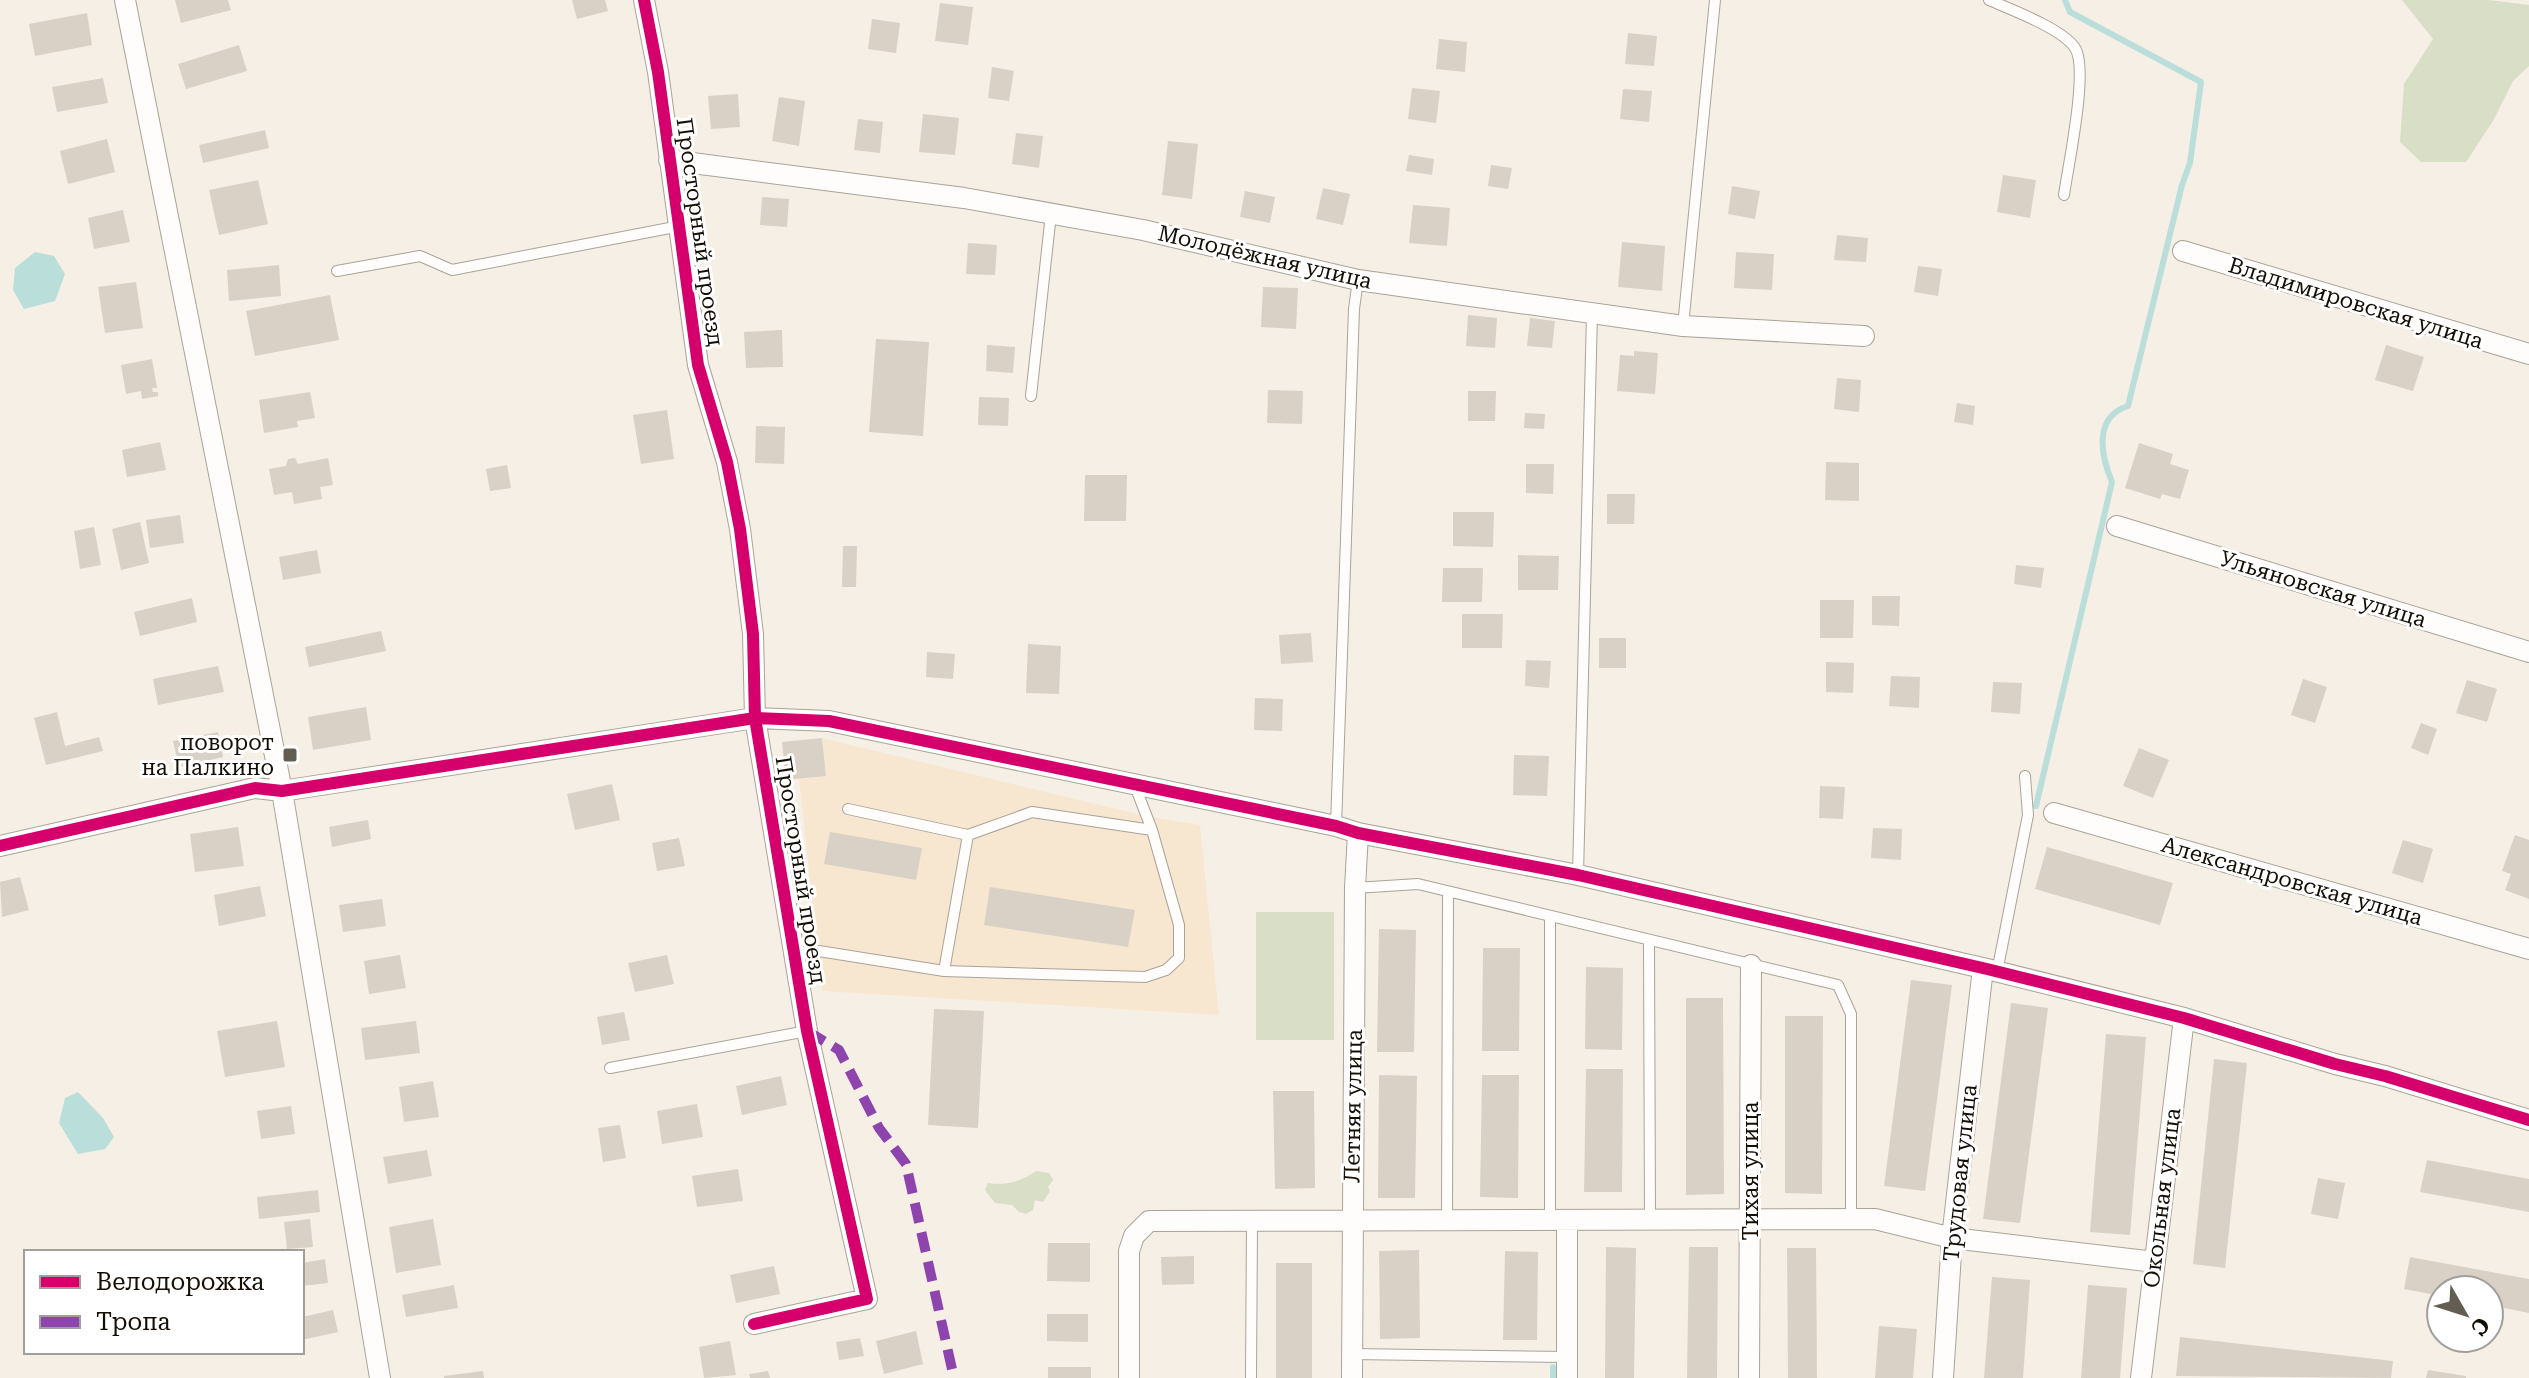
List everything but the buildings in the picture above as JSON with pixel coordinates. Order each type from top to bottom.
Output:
[{"type":"street","points":[[125,0],[282,791],[380,1378]]},
{"type":"street","name":"Просторный проезд","points":[[644,0],[658,72],[698,365],[727,462],[740,529],[753,634],[755,718],[807,1031],[867,1299],[754,1324]]},
{"type":"street","name":"Молодёжная улица","points":[[669,160],[964,198],[1143,230],[1358,280],[1683,326],[1864,336]]},
{"type":"street","name":"Владимировская улица","points":[[2183,251],[2529,354]]},
{"type":"street","name":"Ульяновская улица","points":[[2117,526],[2529,652]]},
{"type":"street","points":[[0,846],[255,788],[282,791],[755,718],[829,721],[1358,833],[1578,875],[1990,970],[2184,1018],[2529,1120]]},
{"type":"street","name":"Александровская улица","points":[[2054,813],[2529,949]]},
{"type":"street","name":"Летняя улица","points":[[1352,1378],[1358,833]]},
{"type":"street","name":"Тихая улица","points":[[1749,1378],[1751,965]]},
{"type":"street","name":"Трудовая улица","points":[[1943,1378],[1952,1238],[1990,970]]},
{"type":"street","name":"Окольная улица","points":[[2141,1378],[2184,1018]]},
{"type":"street","points":[[1129,1378],[1129,1251],[1134,1236],[1149,1221],[1875,1219],[1952,1238],[2155,1262]]},
{"type":"street","points":[[1558,1222],[1567,1378]]},
{"type":"lane","points":[[1683,326],[1715,0]]},
{"type":"lane","points":[[1989,0],[2043,23],[2075,48],[2082,72],[2064,195]]},
{"type":"lane","points":[[1031,396],[1051,214]]},
{"type":"lane","points":[[337,271],[420,256],[452,270],[680,226]]},
{"type":"lane","points":[[1336,826],[1354,309],[1358,280]]},
{"type":"lane","points":[[1578,875],[1592,314]]},
{"type":"lane","points":[[1990,970],[2028,815],[2025,776]]},
{"type":"lane","points":[[795,953],[819,951],[944,971],[1145,977],[1166,970],[1179,958],[1179,925],[1152,830],[1135,786]]},
{"type":"lane","points":[[848,809],[968,835],[1032,812],[1152,830]]},
{"type":"lane","points":[[944,971],[968,835]]},
{"type":"lane","points":[[1355,888],[1418,884],[1838,985],[1851,1014],[1851,1219]]},
{"type":"lane","points":[[1447,1221],[1448,892]]},
{"type":"lane","points":[[1550,916],[1558,1222]]},
{"type":"lane","points":[[1649,940],[1650,1221]]},
{"type":"lane","points":[[610,1068],[807,1031]]},
{"type":"lane","points":[[1251,1378],[1252,1223]]},
{"type":"lane","points":[[1352,1354],[1567,1357]]},
{"type":"shaded area","points":[[822,738],[1146,816],[1200,825],[1219,1015],[822,991],[799,779],[826,776]]},
{"type":"green space","points":[[2402,0],[2489,0],[2529,5],[2529,66],[2513,81],[2493,121],[2466,162],[2421,162],[2400,142],[2404,84],[2433,39]]},
{"type":"green space","points":[[1256,912],[1334,912],[1334,1040],[1256,1040]]},
{"type":"green space","points":[[1036,1171],[1049,1173],[1053,1180],[1043,1202],[1035,1200],[1033,1210],[1026,1214],[1012,1205],[995,1203],[985,1190],[988,1183],[1014,1182]]},
{"type":"water","points":[[35,252],[54,256],[65,274],[55,301],[24,309],[13,290],[15,268]]},
{"type":"water","points":[[78,1092],[103,1118],[114,1137],[105,1149],[78,1154],[59,1123],[65,1098]]},
{"type":"waterway","points":[[2036,806],[2112,482],[2103,449],[2105,428],[2117,411],[2128,406],[2190,163],[2201,82],[2070,12],[2065,0]]},
{"type":"waterway","points":[[1553,1367],[1553,1378]]},
{"type":"marked path","points":[[807,1031],[839,1050],[879,1128],[906,1164],[954,1378]]},
{"type":"cycle path","points":[[644,0],[658,72],[698,365],[727,462],[740,529],[753,634],[755,718],[807,1031],[867,1299],[754,1324]]},
{"type":"cycle path","points":[[0,846],[255,788],[282,791],[755,718],[829,721],[1358,833],[1578,875],[1987,969],[2184,1018],[2529,1120]]},
{"type":"place","name":"поворот на Палкино","points":[[290,755]]}]
